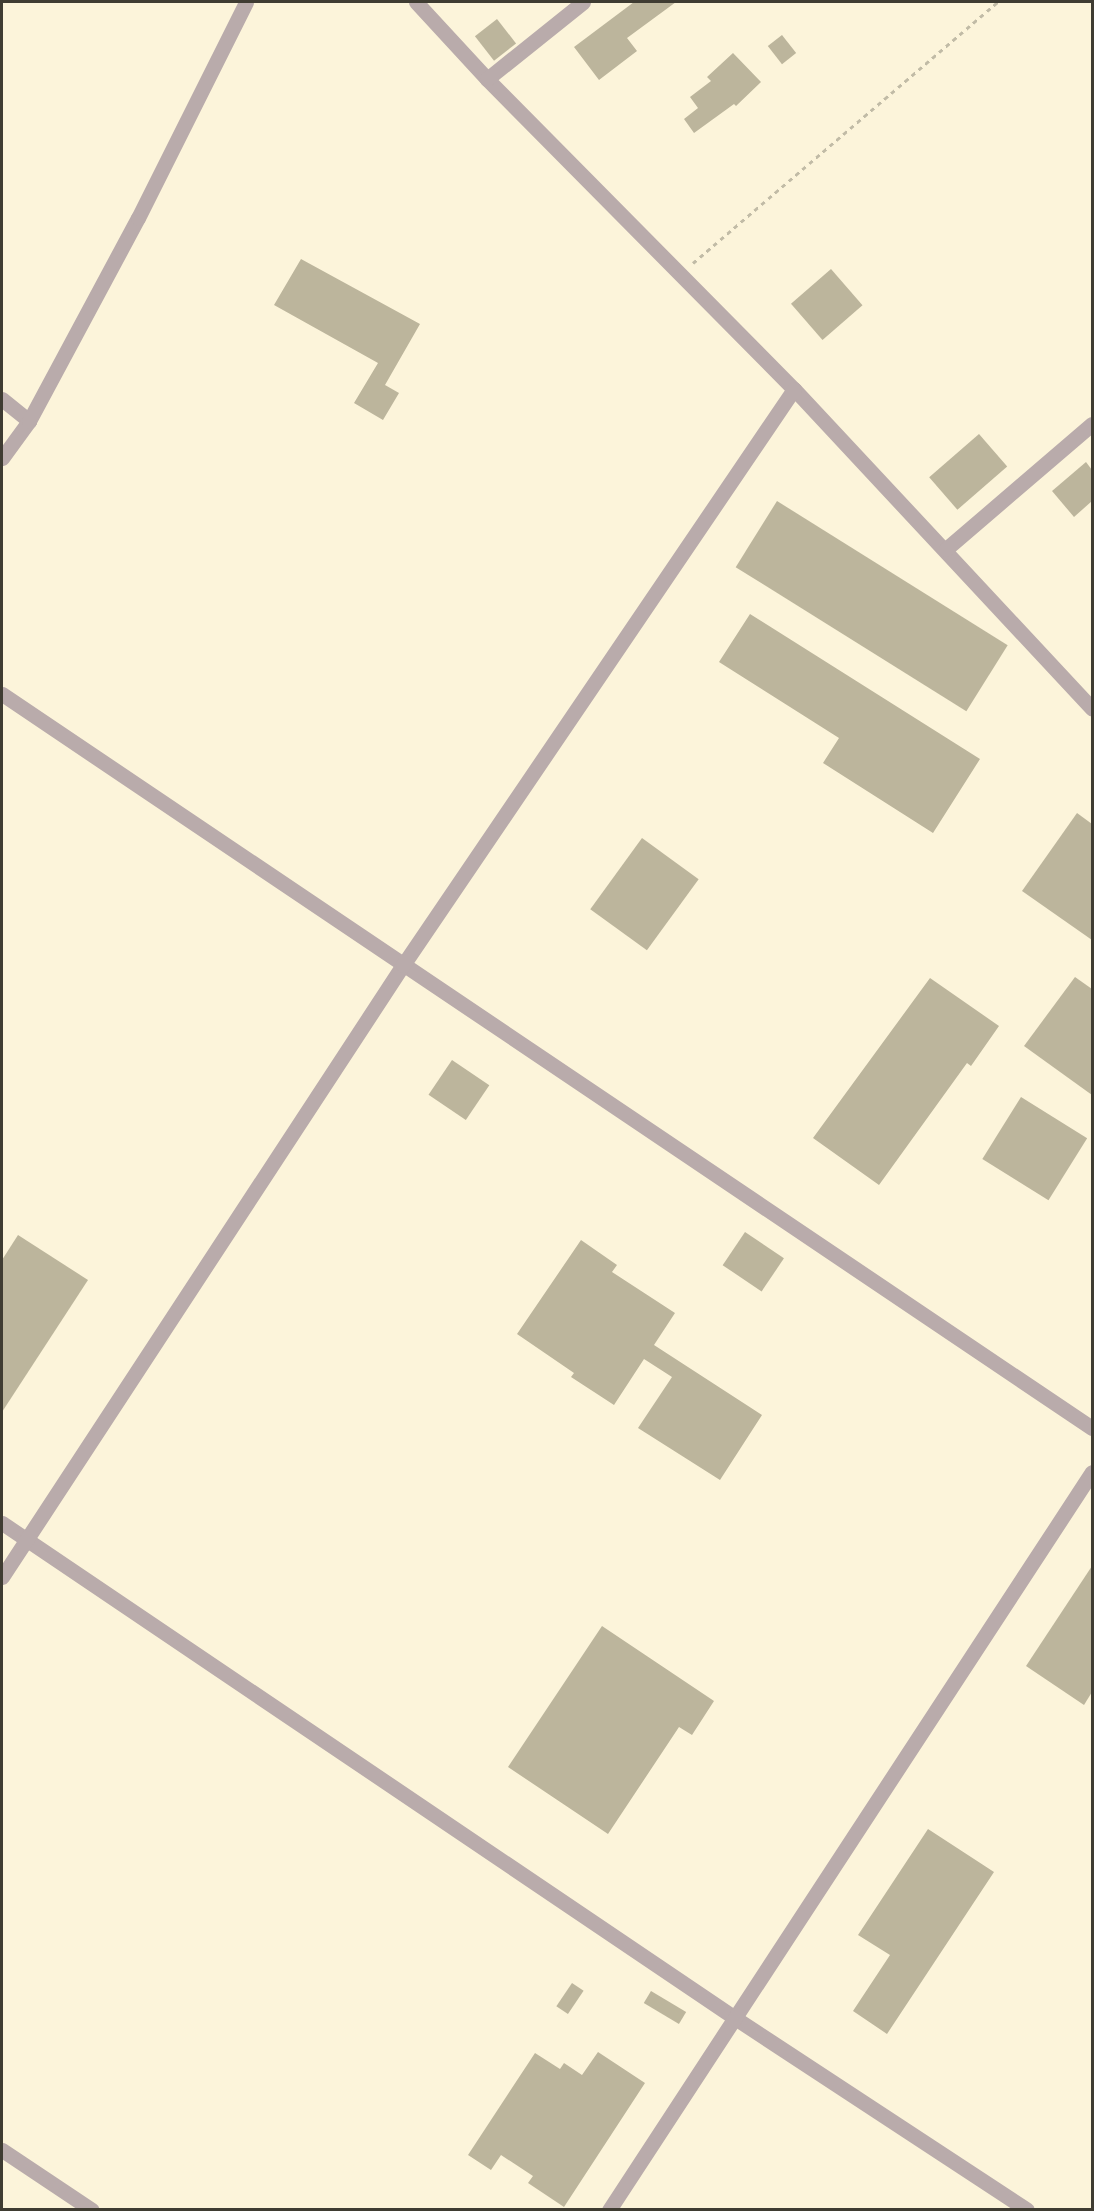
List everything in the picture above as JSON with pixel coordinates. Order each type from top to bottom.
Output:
[{"type":"street","points":[[2,458],[28,421],[138,218],[246,2]]},
{"type":"street","points":[[416,2],[487,79],[794,389],[946,549],[1092,709]]},
{"type":"street","points":[[487,79],[583,2]]},
{"type":"street","points":[[2,1577],[28,1541],[403,965],[794,389]]},
{"type":"street","points":[[2,399],[28,421]]},
{"type":"street","points":[[946,549],[1092,424]]},
{"type":"street","points":[[2,694],[1092,1428]]},
{"type":"street","points":[[609,2210],[1092,1472]]},
{"type":"street","points":[[2,1523],[735,2018],[1027,2210]]},
{"type":"street","points":[[2,2150],[92,2210]]},
{"type":"path","points":[[680,274],[998,2]]},
{"type":"building","points":[[634,2],[676,2],[627,38],[637,51],[599,80],[574,47]]},
{"type":"building","points":[[497,19],[516,43],[494,61],[475,36]]},
{"type":"building","points":[[782,35],[796,53],[782,64],[768,46]]},
{"type":"building","points":[[733,53],[761,82],[736,106],[734,104],[694,133],[684,119],[698,108],[690,97],[711,81],[707,77]]},
{"type":"building","points":[[301,259],[420,324],[385,385],[399,393],[383,420],[354,403],[378,363],[274,305]]},
{"type":"building","points":[[831,269],[862,305],[822,340],[791,304]]},
{"type":"building","points":[[979,434],[1007,466],[957,510],[929,477]]},
{"type":"building","points":[[1086,462],[1092,470],[1092,501],[1074,517],[1052,491]]},
{"type":"building","points":[[777,501],[1008,645],[966,711],[736,567]]},
{"type":"building","points":[[750,614],[980,759],[933,833],[823,763],[839,738],[719,662]]},
{"type":"building","points":[[1077,813],[1092,824],[1092,940],[1022,891]]},
{"type":"building","points":[[642,838],[699,879],[647,950],[590,909]]},
{"type":"building","points":[[1075,977],[1092,989],[1092,1095],[1024,1046]]},
{"type":"building","points":[[930,978],[999,1026],[971,1066],[967,1063],[879,1185],[813,1138]]},
{"type":"building","points":[[452,1060],[489,1085],[466,1120],[429,1095]]},
{"type":"building","points":[[1021,1097],[1087,1138],[1048,1200],[982,1159]]},
{"type":"building","points":[[745,1232],[784,1258],[762,1291],[723,1265]]},
{"type":"building","points":[[18,1235],[88,1280],[2,1412],[2,1260]]},
{"type":"building","points":[[581,1240],[617,1265],[612,1272],[675,1313],[654,1345],[762,1415],[720,1480],[638,1428],[672,1377],[644,1359],[614,1405],[571,1377],[574,1373],[517,1334]]},
{"type":"building","points":[[1092,1566],[1092,1692],[1084,1705],[1026,1666]]},
{"type":"building","points":[[602,1626],[714,1701],[692,1735],[679,1727],[608,1834],[508,1767]]},
{"type":"building","points":[[928,1829],[994,1872],[887,2034],[853,2011],[890,1955],[858,1935]]},
{"type":"building","points":[[572,1983],[584,1991],[568,2014],[556,2006]]},
{"type":"building","points":[[651,1991],[686,2012],[679,2024],[644,2003]]},
{"type":"building","points":[[598,2052],[645,2083],[564,2207],[528,2183],[533,2176],[501,2155],[491,2170],[468,2155],[535,2053],[560,2069],[564,2063],[582,2075]]}]
